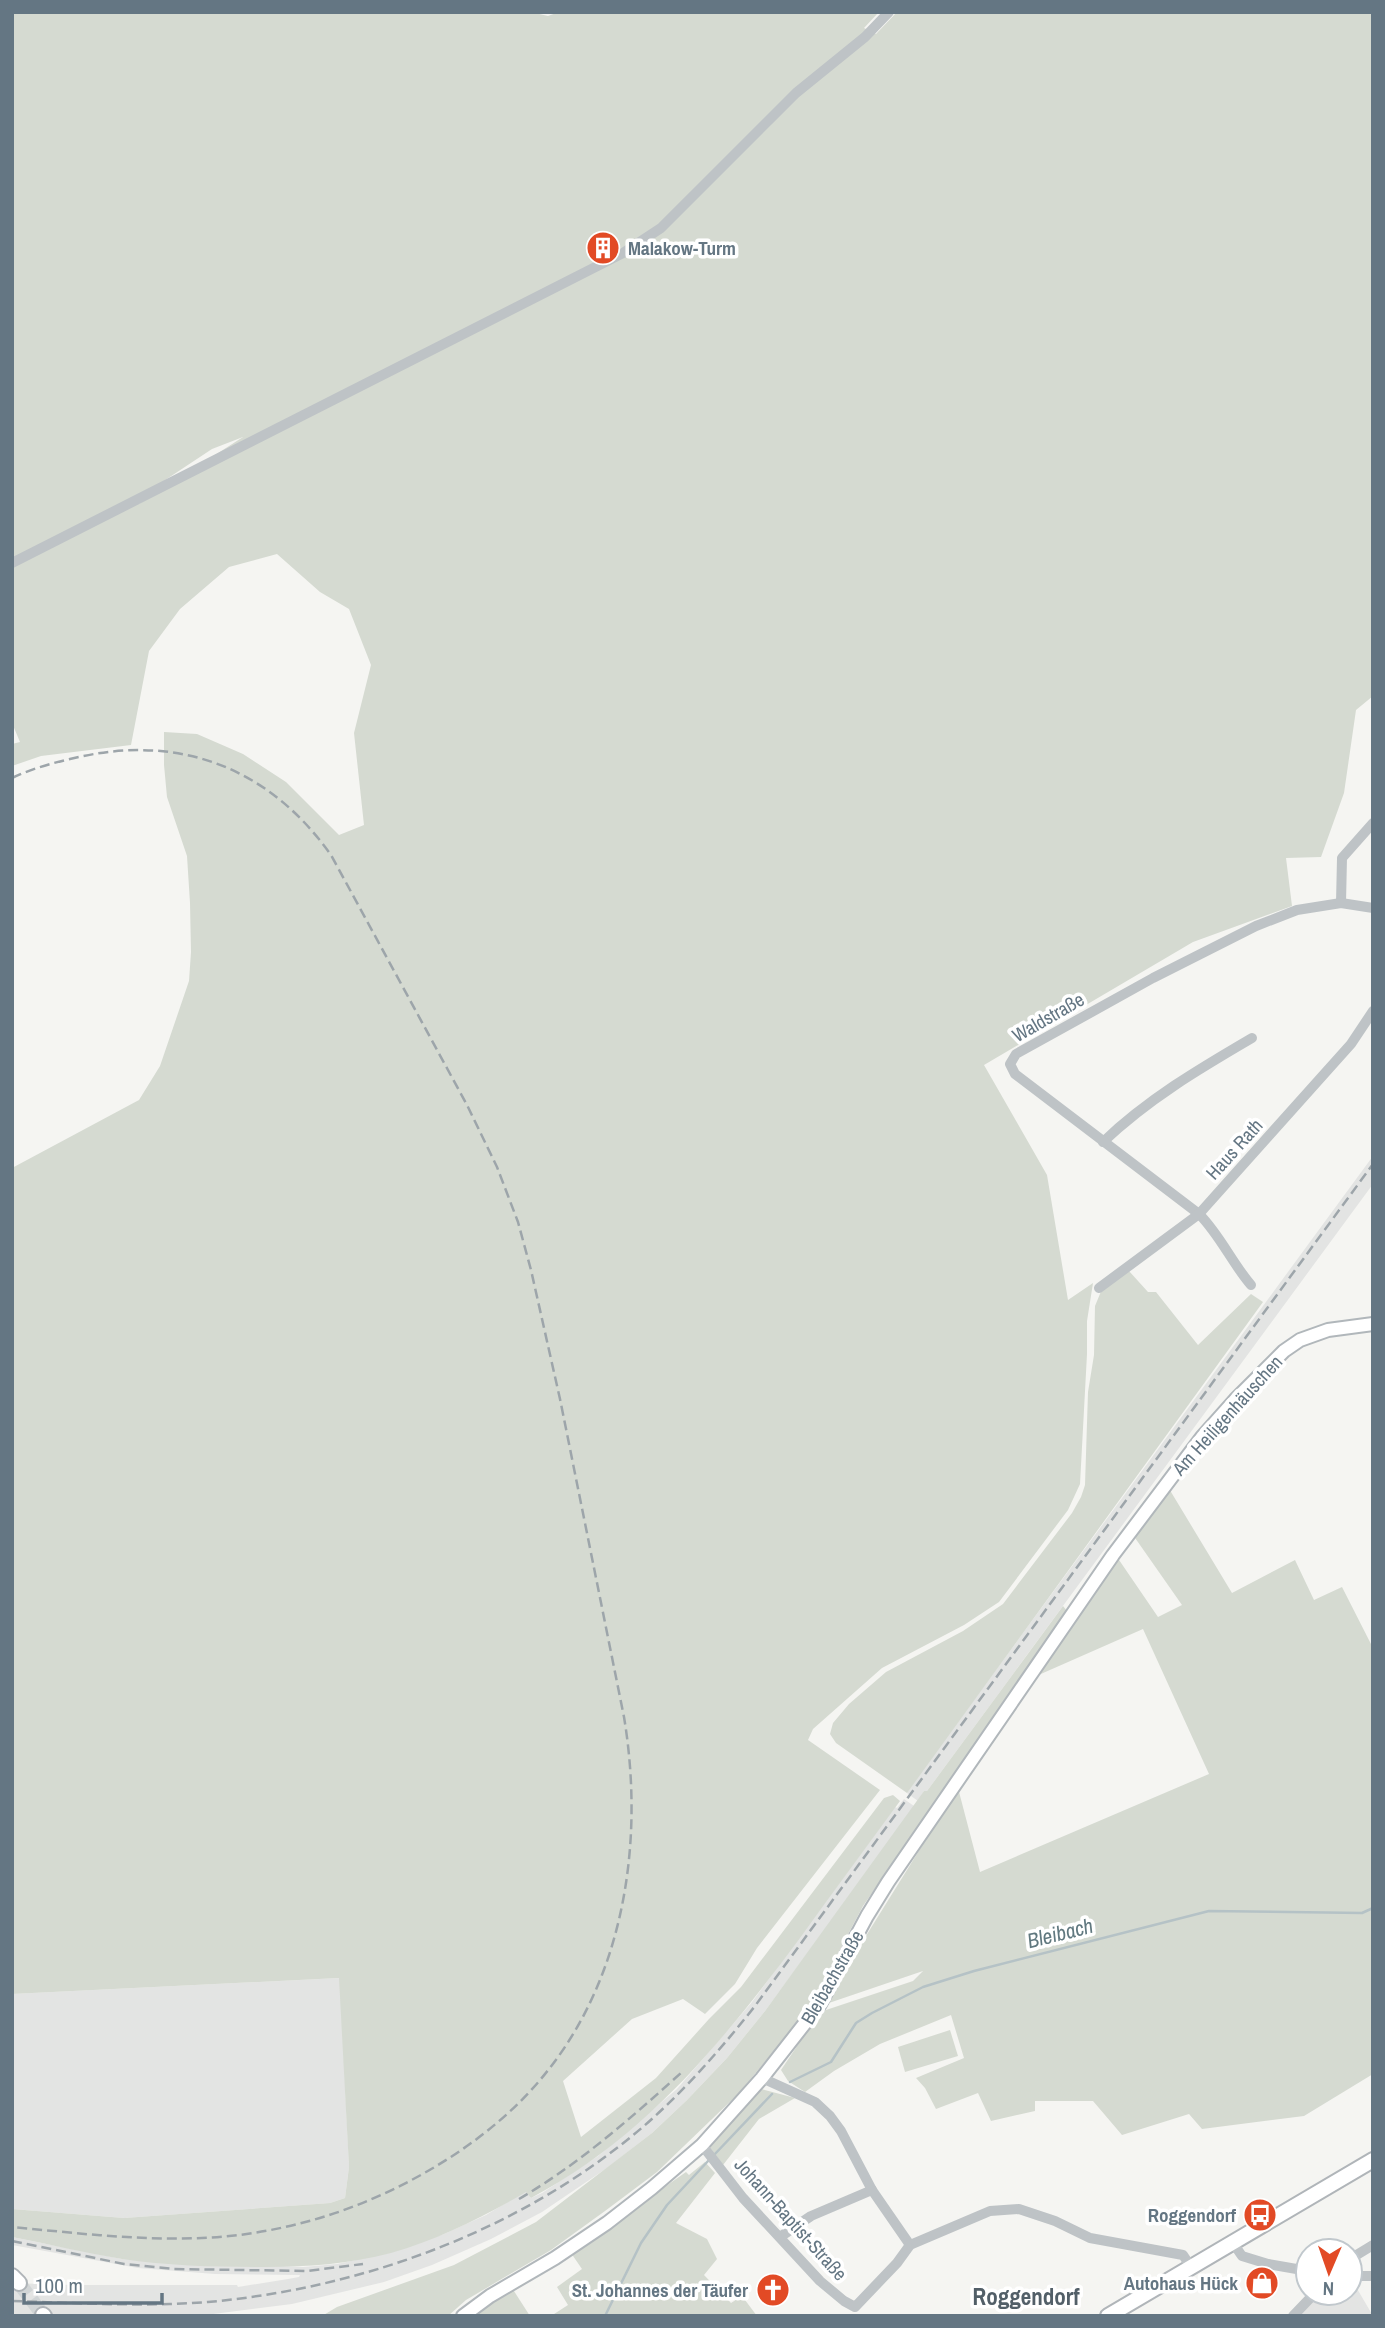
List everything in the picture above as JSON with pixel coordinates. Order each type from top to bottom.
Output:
[{"type":"main road","name":"Am Heiligenhäuschen","points":[[1113,1555],[1202,1437],[1284,1351],[1300,1340],[1328,1330],[1373,1324]]},
{"type":"main road","name":"Bleibachstraße","points":[[463,2316],[490,2296],[555,2258],[607,2223],[705,2149],[820,2004],[888,1882],[1113,1555]]},
{"type":"main road","points":[[1108,2316],[1373,2160]]},
{"type":"street","points":[[12,563],[623,253],[661,228],[796,93],[865,37],[889,12]]},
{"type":"street","points":[[1340,903],[1342,858],[1373,823]]},
{"type":"street","name":"Waldstraße","points":[[1251,1285],[1237,1269],[1211,1226],[1199,1214],[1015,1074],[1010,1064],[1016,1054],[1153,978],[1256,926],[1297,910],[1340,903],[1373,908]]},
{"type":"street","name":"Haus Rath","points":[[1099,1288],[1199,1214],[1351,1044],[1373,1011]]},
{"type":"street","points":[[1103,1142],[1130,1116],[1180,1080],[1252,1038]]},
{"type":"street","points":[[762,2078],[815,2102],[830,2116],[841,2131],[872,2190],[910,2245]]},
{"type":"street","name":"Johann-Baptist-Straße","points":[[705,2149],[743,2198],[820,2281],[852,2311],[897,2263],[910,2245],[990,2211],[1018,2209],[1055,2221],[1090,2238],[1183,2255],[1191,2267]]},
{"type":"street","points":[[780,2237],[811,2216],[872,2190]]},
{"type":"street","points":[[1233,2243],[1242,2256],[1294,2268]]},
{"type":"shaded area","points":[[12,12],[531,12],[548,16],[559,12],[879,12],[864,28],[876,34],[897,12],[1373,12],[1373,696],[1356,710],[1344,793],[1321,857],[1286,858],[1292,906],[1193,942],[984,1065],[1047,1175],[1068,1300],[1093,1283],[1087,1321],[1080,1484],[1068,1510],[999,1602],[964,1625],[882,1668],[813,1729],[808,1740],[880,1790],[757,1948],[735,1984],[705,2014],[683,1999],[632,2019],[563,2081],[581,2137],[656,2078],[741,1987],[884,1798],[893,1795],[900,1801],[772,1976],[712,2049],[646,2116],[572,2174],[531,2198],[526,2192],[460,2227],[391,2253],[360,2260],[312,2265],[193,2266],[122,2259],[12,2237],[12,2209],[124,2218],[330,2203],[345,2198],[349,2167],[339,1978],[12,1994],[12,1168],[139,1100],[160,1066],[189,981],[191,952],[187,856],[167,797],[164,732],[197,734],[243,754],[286,782],[339,835],[364,825],[354,733],[371,665],[349,609],[320,592],[277,554],[229,567],[180,609],[149,651],[131,745],[41,756],[12,766],[12,744],[20,742],[12,723]],"holes":[[[243,437],[139,504],[135,500],[212,449]]]},
{"type":"shaded area","points":[[1373,1156],[1373,1184],[918,1801],[907,1793],[913,1783]]},
{"type":"shaded area","points":[[1129,1271],[1148,1292],[1156,1292],[1198,1345],[1251,1294],[1263,1302],[907,1793],[836,1743],[830,1734],[833,1723],[849,1704],[886,1672],[963,1631],[1003,1604],[1072,1513],[1085,1485],[1088,1392],[1094,1355],[1095,1306],[1102,1289]]},
{"type":"shaded area","points":[[1168,1487],[1232,1593],[1295,1560],[1314,1600],[1342,1587],[1373,1648],[1373,2074],[1304,2116],[1202,2129],[1189,2114],[1122,2135],[1093,2101],[1035,2101],[1035,2111],[991,2121],[978,2093],[936,2109],[925,2088],[916,2078],[964,2058],[951,2015],[880,2044],[805,2092],[788,2081],[781,2070],[820,2012],[913,1981],[923,1971],[823,2005],[958,1788],[980,1872],[1209,1774],[1143,1629],[1034,1677],[1117,1557],[1158,1617],[1182,1605],[1133,1535]]},
{"type":"shaded area","points":[[1063,1606],[1067,1611],[863,1906],[820,1987],[794,2027],[738,2094],[657,2172],[551,2250],[466,2300],[448,2316],[322,2316],[337,2307],[454,2265],[536,2222],[652,2133],[687,2100],[727,2058],[765,2011],[924,1791],[927,1791]]},
{"type":"shaded area","points":[[904,1799],[914,1806],[908,1816],[765,2011],[727,2058],[652,2133],[607,2168],[542,2212],[491,2239],[432,2265],[384,2282],[292,2304],[198,2316],[12,2316],[12,2283],[238,2287],[300,2275],[215,2274],[138,2268],[12,2245],[12,2237],[122,2259],[303,2267],[337,2264],[392,2252],[444,2234],[486,2215],[526,2191],[531,2198],[542,2193],[598,2156],[677,2089],[752,2002],[895,1807]]},
{"type":"shaded area","points":[[340,1978],[349,2167],[345,2198],[330,2203],[124,2218],[12,2209],[12,1994]]},
{"type":"shaded area","points":[[950,2030],[958,2056],[905,2072],[898,2047]]},
{"type":"shaded area","points":[[761,2089],[795,2098],[759,2119],[723,2165],[709,2146]]},
{"type":"shaded area","points":[[705,2162],[715,2173],[676,2223],[707,2239],[717,2259],[704,2275],[731,2303],[742,2296],[757,2316],[551,2316],[568,2305],[557,2287],[582,2269],[571,2253],[686,2172],[689,2175]]},
{"type":"shaded area","points":[[512,2288],[530,2316],[474,2316]]},
{"type":"shaded area","points":[[1364,2301],[1373,2316],[1297,2316],[1306,2307],[1364,2307]]},
{"type":"waterway","name":"Bleibach","points":[[790,2082],[831,2062],[856,2023],[872,2013],[923,1987],[974,1971],[1209,1911],[1362,1913],[1373,1908]]},
{"type":"waterway","name":"Bleibach","points":[[714,2155],[772,2094]]},
{"type":"waterway","name":"Bleibach","points":[[605,2316],[641,2243],[667,2205],[709,2160]]},
{"type":"tunnel","points":[[19,2283],[43,2315]]},
{"type":"railway","points":[[12,778],[62,761],[117,751],[188,755],[221,765],[252,780],[280,800],[307,825],[331,855],[467,1105],[497,1167],[518,1222],[560,1399],[624,1717],[632,1809],[623,1901],[612,1946],[596,1990],[575,2031],[549,2069],[521,2101],[455,2154],[398,2187],[354,2206],[286,2227],[239,2235],[182,2239],[12,2227]]},
{"type":"railway","points":[[12,2301],[135,2304],[208,2302],[267,2295],[383,2267],[440,2247],[495,2223],[547,2195],[597,2163],[644,2126],[702,2069],[755,2006],[1373,1164]]},
{"type":"railway","points":[[519,2199],[583,2156],[682,2072]]},
{"type":"railway","points":[[12,2241],[124,2264],[174,2269],[307,2271],[363,2264]]},
{"type":"place","name":"Malakow-Turm","points":[[603,248]]},
{"type":"place","name":"Roggendorf","points":[[1260,2215]]},
{"type":"place","name":"Autohaus Hück","points":[[1262,2283]]},
{"type":"place","name":"St. Johannes der Täufer","points":[[773,2290]]},
{"type":"district","name":"Roggendorf","points":[[1026,2296]]}]
